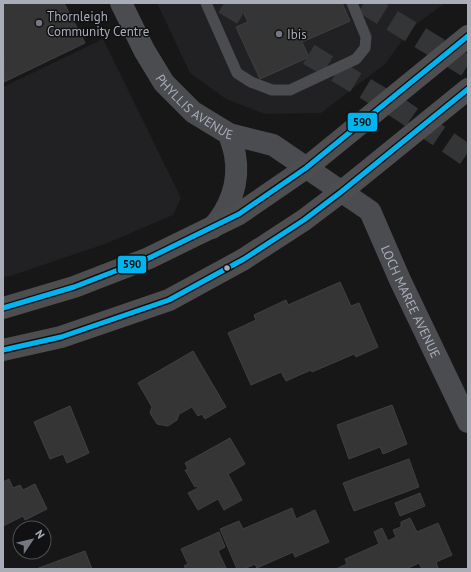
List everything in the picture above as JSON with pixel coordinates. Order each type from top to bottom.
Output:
[{"type":"highway","points":[[3,308],[74,287],[149,258],[239,214],[306,168],[468,36]]},
{"type":"highway","points":[[3,350],[61,337],[169,300],[244,259],[304,220],[341,192],[468,89]]},
{"type":"street","name":"PHYLLIS AVENUE","points":[[122,3],[144,50],[164,83],[193,112],[229,134],[273,145],[341,192]]},
{"type":"street","points":[[212,228],[221,219],[232,198],[236,180],[235,155],[229,134]]},
{"type":"street","name":"LOCH MAREE AVENUE","points":[[341,192],[370,211],[400,280],[468,422]]},
{"type":"lane","points":[[206,3],[237,73],[251,82],[272,90],[290,90],[356,59],[365,48],[366,37],[352,3]]},
{"type":"shaded area","points":[[157,3],[445,3],[411,28],[385,64],[321,113],[265,114],[226,99],[190,73]]},
{"type":"shaded area","points":[[103,39],[181,198],[173,215],[105,244],[10,276],[3,277],[3,87]]},
{"type":"building","name":"Thornleigh Community Centre","points":[[3,3],[64,3],[85,43],[4,82]]},
{"type":"building","name":"Ibis","points":[[239,3],[342,3],[350,21],[302,42],[309,57],[260,79],[236,27],[248,22]]},
{"type":"building","points":[[340,282],[351,306],[359,303],[378,347],[356,357],[354,354],[312,372],[311,370],[286,381],[281,372],[251,385],[228,333],[256,320],[254,315],[286,300],[288,305]]},
{"type":"building","points":[[193,351],[226,407],[205,419],[202,414],[198,416],[192,407],[179,414],[177,420],[168,426],[157,424],[150,413],[152,407],[138,383]]},
{"type":"building","points":[[392,405],[407,444],[383,454],[380,447],[349,459],[337,425]]},
{"type":"building","points":[[70,406],[89,453],[67,463],[63,454],[50,459],[34,422]]},
{"type":"building","points":[[230,438],[245,464],[228,474],[242,500],[224,510],[218,499],[198,510],[188,493],[198,488],[197,486],[195,487],[185,470],[188,469],[185,463]]},
{"type":"building","points":[[409,459],[419,487],[354,511],[343,483]]},
{"type":"building","points":[[9,479],[13,488],[20,485],[23,490],[35,484],[47,509],[25,520],[23,516],[12,520],[12,522],[3,526],[3,482]]},
{"type":"building","points":[[420,493],[425,506],[400,516],[395,503]]},
{"type":"building","points":[[292,508],[296,519],[315,510],[329,542],[295,557],[293,552],[257,568],[255,564],[244,569],[237,569],[220,529],[239,521],[243,529]]},
{"type":"building","points":[[410,518],[417,532],[438,523],[452,555],[436,562],[438,568],[422,569],[419,563],[406,569],[336,569],[347,564],[345,559],[379,544],[374,532],[382,528],[388,541],[396,537],[393,530],[401,527],[401,522]]},
{"type":"building","points":[[219,532],[225,547],[218,551],[226,568],[186,569],[184,566],[188,564],[181,549]]},
{"type":"building","points":[[85,551],[92,569],[36,569]]},
{"type":"tunnel","points":[[224,3],[401,110],[468,156]]},
{"type":"tunnel","points":[[364,3],[468,67]]},
{"type":"transit line","name":"590","points":[[3,308],[74,287],[149,258],[239,214],[306,168],[468,36]]},
{"type":"transit line","name":"590","points":[[3,350],[61,337],[169,300],[244,259],[304,220],[341,192],[468,89]]},
{"type":"place","name":"Thornleigh Community Centre","points":[[39,23]]},
{"type":"place","name":"Ibis","points":[[279,34]]}]
